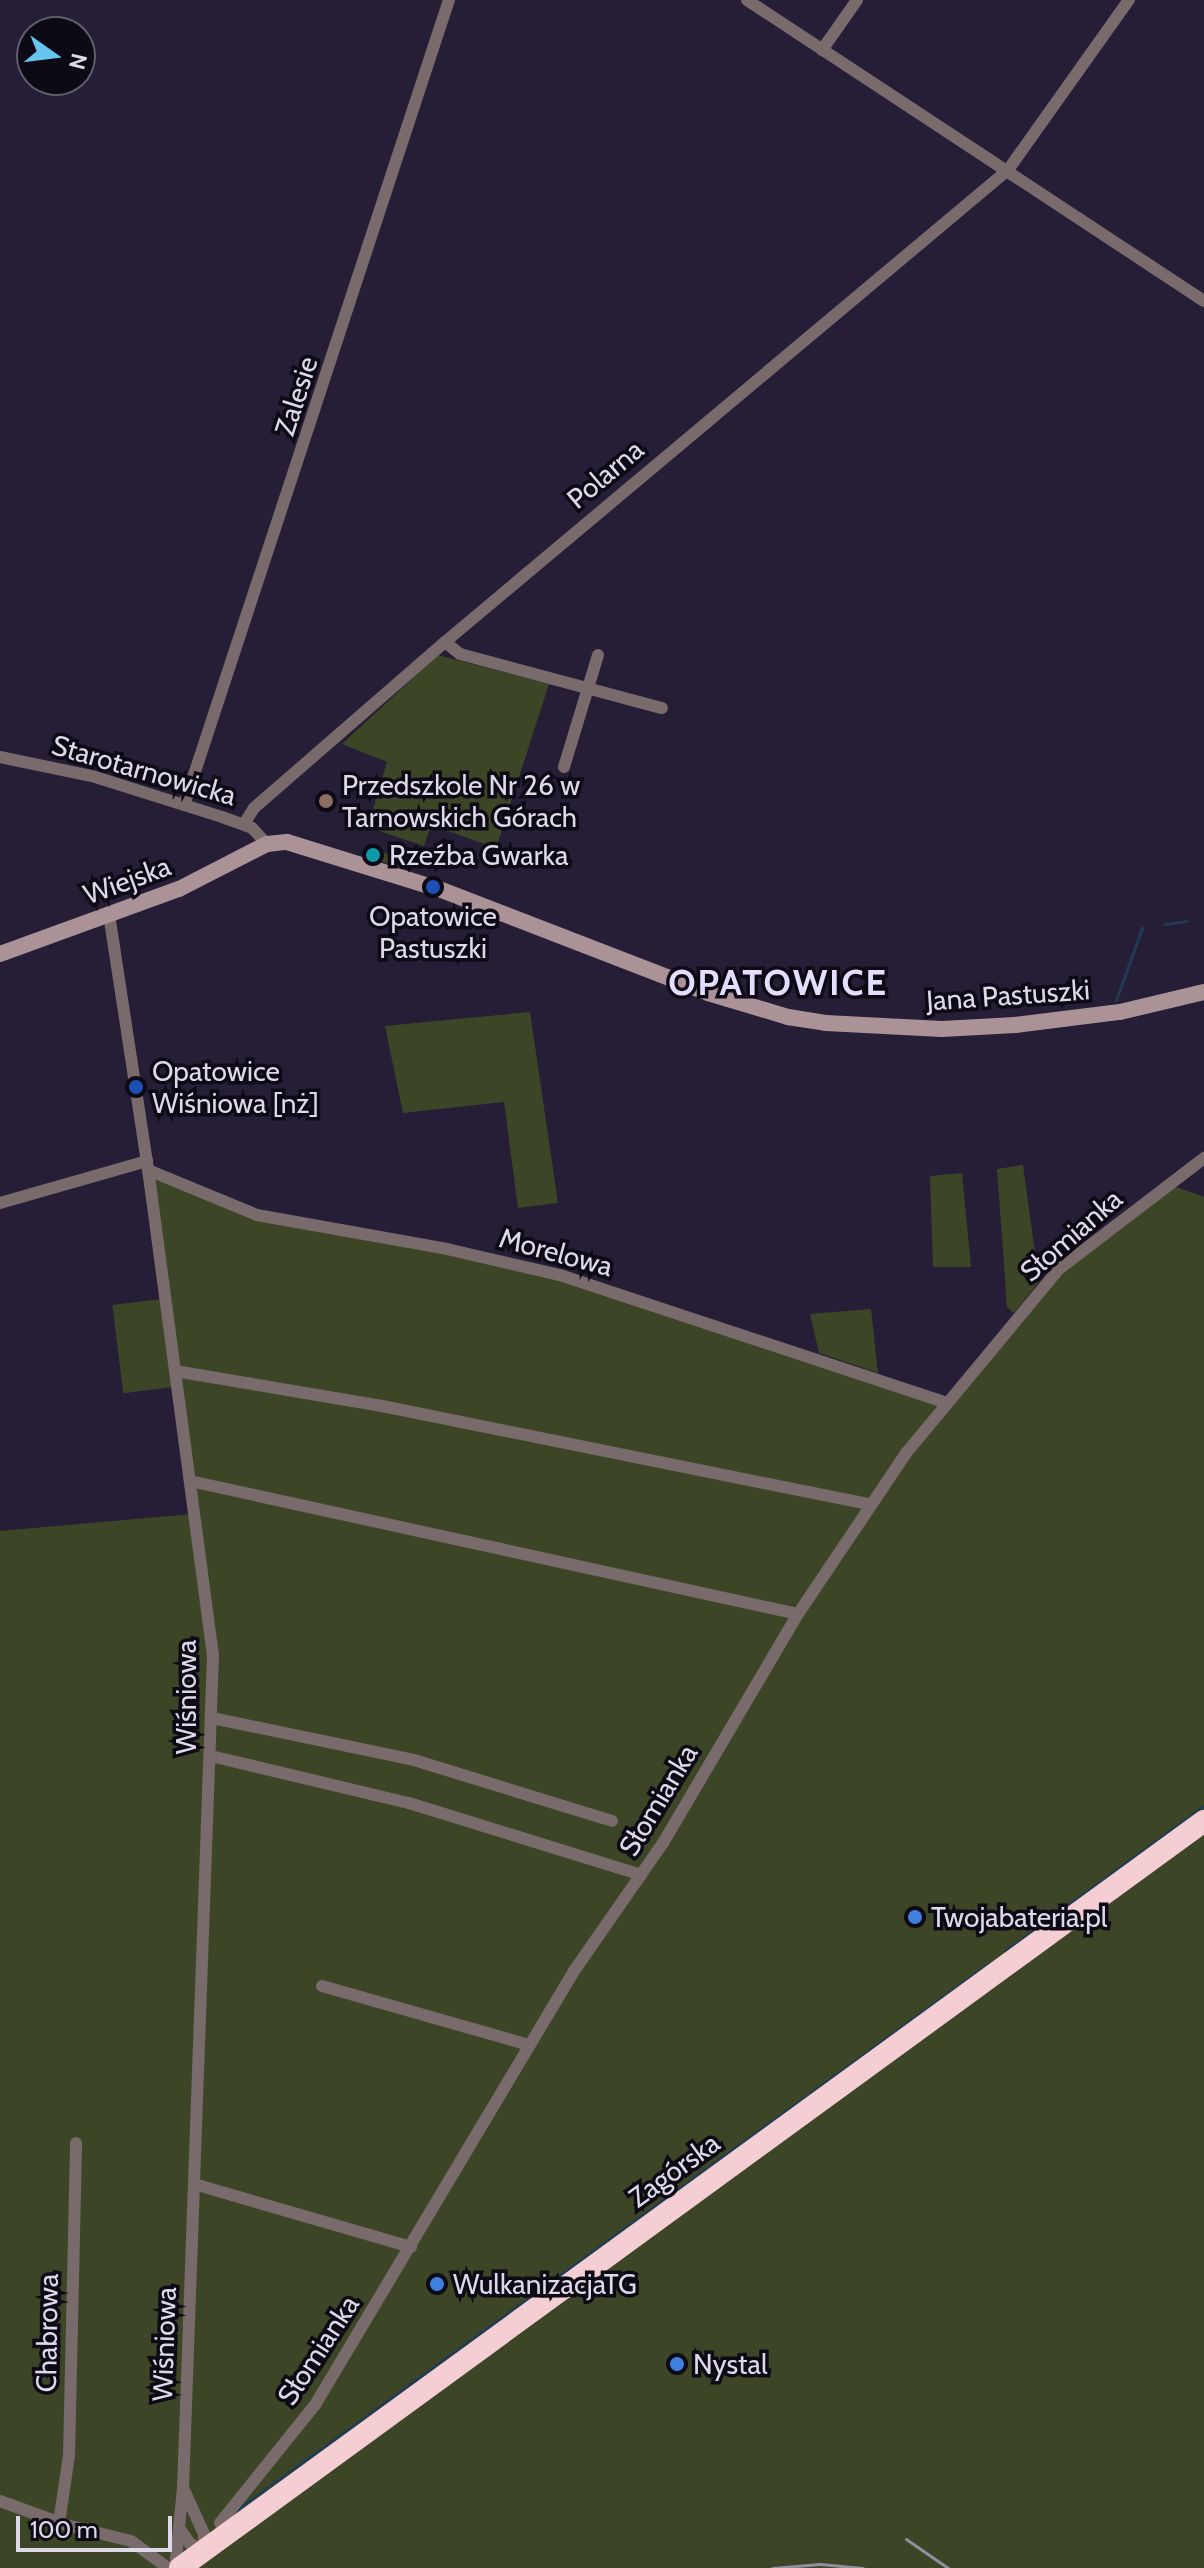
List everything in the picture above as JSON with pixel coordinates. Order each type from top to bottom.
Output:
[{"type":"highway","name":"Zagórska","points":[[177,2568],[204,2550],[228,2524],[1204,1821]]},
{"type":"street","name":"Zalesie","points":[[184,805],[449,0]]},
{"type":"street","points":[[747,0],[1204,301]]},
{"type":"street","points":[[822,50],[857,0]]},
{"type":"street","name":"Polarna","points":[[244,824],[254,808],[445,642],[1008,170],[1129,0]]},
{"type":"street","points":[[445,642],[460,654],[662,708]]},
{"type":"street","points":[[564,767],[598,655]]},
{"type":"street","name":"Starotarnowicka","points":[[0,757],[92,776],[244,824],[256,831],[267,844]]},
{"type":"street","name":"Jana Pastuszki","points":[[267,844],[292,843],[328,852],[446,892],[708,993],[788,1017],[826,1023],[942,1029],[1015,1025],[1120,1012],[1204,992]]},
{"type":"street","name":"Wiejska","points":[[0,954],[206,878],[267,844]]},
{"type":"street","name":"Wiśniowa","points":[[109,914],[148,1165],[213,1655],[183,2488],[177,2568]]},
{"type":"street","name":"Słomianka","points":[[228,2524],[315,2405],[574,1971],[641,1875],[798,1614],[870,1504],[946,1403],[1059,1269],[1204,1158]]},
{"type":"street","points":[[0,1203],[148,1165]]},
{"type":"street","name":"Morelowa","points":[[148,1165],[257,1215],[447,1249],[560,1275],[946,1403]]},
{"type":"street","points":[[175,1371],[382,1406],[870,1504]]},
{"type":"street","points":[[190,1481],[798,1614]]},
{"type":"street","points":[[212,1718],[414,1760],[612,1821]]},
{"type":"street","points":[[211,1756],[409,1803],[641,1875]]},
{"type":"street","points":[[322,1986],[529,2045]]},
{"type":"street","name":"Chabrowa","points":[[59,2523],[69,2455],[76,2143]]},
{"type":"street","points":[[194,2184],[411,2247]]},
{"type":"street","name":"Wiśniowa","points":[[183,2488],[204,2534],[204,2550]]},
{"type":"street","points":[[0,2501],[59,2523],[131,2541],[168,2568]]},
{"type":"street","points":[[195,2512],[228,2524]]},
{"type":"street","points":[[179,2528],[190,2544],[204,2550]]},
{"type":"green space","points":[[438,655],[549,684],[496,848],[431,825],[424,846],[368,827],[387,762],[342,744]]},
{"type":"green space","points":[[374,849],[407,860],[418,856],[421,859],[417,869],[394,866],[367,857]]},
{"type":"green space","points":[[530,1012],[558,1203],[518,1208],[504,1102],[403,1113],[385,1026]]},
{"type":"green space","points":[[140,1160],[252,1211],[537,1267],[950,1399],[1038,1294],[1168,1184],[1204,1197],[1204,2568],[0,2568],[0,1531],[192,1514],[174,1371]]},
{"type":"green space","points":[[1023,1165],[1039,1282],[1014,1313],[1007,1307],[997,1169]]},
{"type":"green space","points":[[962,1173],[971,1267],[933,1267],[930,1176]]},
{"type":"green space","points":[[161,1299],[172,1387],[123,1393],[112,1305]]},
{"type":"green space","points":[[871,1309],[878,1373],[819,1353],[810,1314]]},
{"type":"waterway","points":[[1165,924],[1187,921]]},
{"type":"waterway","points":[[1116,1000],[1142,928]]},
{"type":"waterway","points":[[1005,1951],[1204,1806]]},
{"type":"waterway","points":[[237,2510],[988,1964]]},
{"type":"railway","points":[[906,2539],[948,2568]]},
{"type":"railway","points":[[772,2568],[820,2564],[863,2568]]},
{"type":"place","name":"Przedszkole Nr 26 w Tarnowskich Górach","points":[[326,801]]},
{"type":"place","name":"Rzeźba Gwarka","points":[[373,855]]},
{"type":"place","name":"Opatowice Pastuszki","points":[[433,887]]},
{"type":"place","name":"Opatowice Wiśniowa [nż]","points":[[136,1087]]},
{"type":"place","name":"Twojabateria.pl","points":[[915,1917]]},
{"type":"place","name":"WulkanizacjaTG","points":[[437,2284]]},
{"type":"place","name":"Nystal","points":[[677,2364]]},
{"type":"district","name":"OPATOWICE","points":[[778,983]]}]
